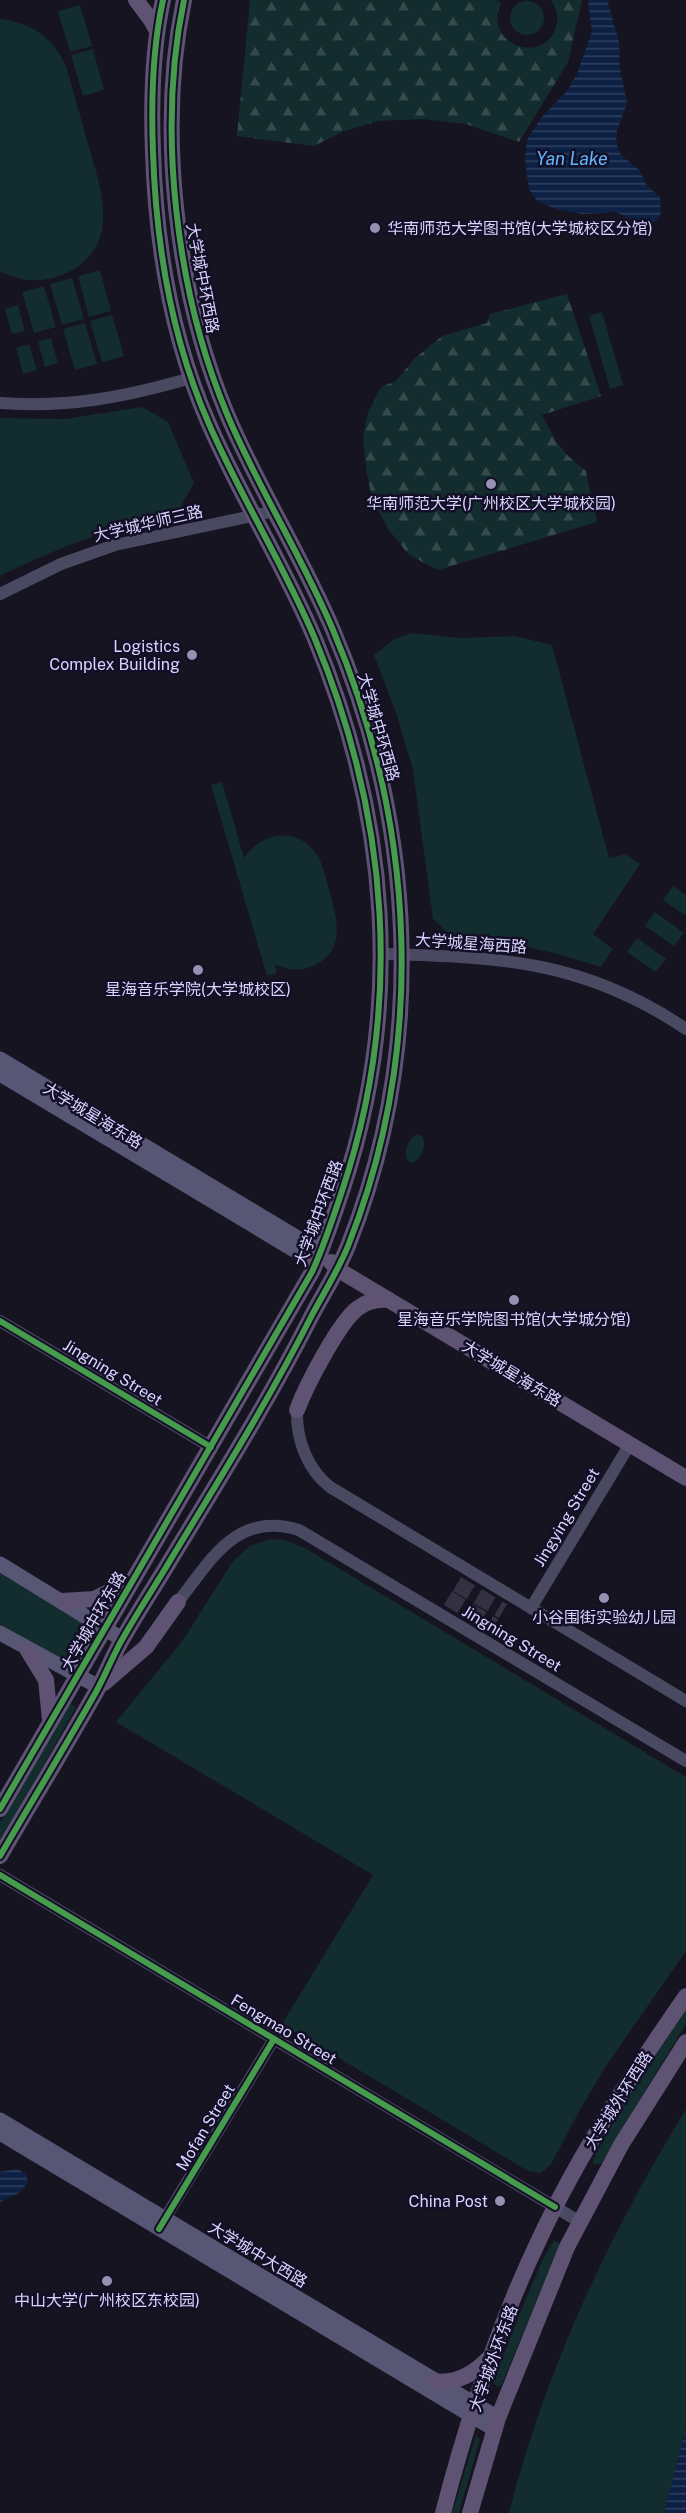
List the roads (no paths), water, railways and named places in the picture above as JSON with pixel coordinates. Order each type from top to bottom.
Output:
[{"type":"main road","points":[[136,0],[157,31]]},
{"type":"main road","name":"大学城中环西路","points":[[163,0],[157,31],[152,120],[156,214],[167,294],[191,378],[215,439],[301,608],[335,692],[357,767],[378,883],[382,954],[379,1026],[368,1096],[348,1174],[318,1257],[212,1446]]},
{"type":"main road","name":"大学城中环西路","points":[[122,1640],[232,1459],[338,1269],[362,1204],[388,1108],[399,1028],[403,955],[399,880],[377,762],[354,685],[316,591],[275,512],[220,396],[200,340],[188,290],[176,201],[173,131],[175,55],[184,0]]},
{"type":"main road","points":[[378,883],[399,880]]},
{"type":"main road","name":"大学城星海东路","points":[[1,1069],[686,1478]]},
{"type":"main road","points":[[297,1410],[305,1391],[348,1317],[367,1302],[389,1300]]},
{"type":"main road","name":"大学城中环东路","points":[[0,1809],[212,1446]]},
{"type":"main road","points":[[0,1564],[122,1640],[99,1688],[0,1856]]},
{"type":"main road","points":[[62,1601],[94,1599],[133,1579]]},
{"type":"main road","points":[[99,1688],[146,1647],[178,1602]]},
{"type":"main road","points":[[0,1633],[99,1688]]},
{"type":"main road","points":[[27,1649],[46,1680],[50,1703],[48,1724]]},
{"type":"main road","name":"大学城外环西路","points":[[555,2207],[578,2164],[629,2081],[686,1995]]},
{"type":"main road","name":"大学城外环西路","points":[[580,2222],[632,2126],[686,2042]]},
{"type":"main road","name":"大学城中大西路","points":[[0,2120],[162,2224],[496,2424]]},
{"type":"main road","name":"大学城中大西路","points":[[0,2133],[434,2381],[473,2411]]},
{"type":"main road","points":[[578,2164],[587,2173],[603,2178]]},
{"type":"main road","name":"大学城外环东路","points":[[443,2513],[492,2356],[523,2275],[555,2207]]},
{"type":"main road","name":"大学城外环东路","points":[[470,2513],[496,2424],[544,2300],[580,2222]]},
{"type":"main road","points":[[434,2381],[447,2382],[460,2379],[473,2372],[492,2356]]},
{"type":"street","points":[[0,403],[51,405],[94,401],[130,395],[191,378]]},
{"type":"street","name":"大学城华师三路","points":[[0,594],[62,564],[115,545],[275,512]]},
{"type":"street","name":"大学城星海西路","points":[[382,954],[503,959],[553,969],[623,993],[686,1029]]},
{"type":"street","name":"Jingning Street","points":[[0,1321],[212,1446]]},
{"type":"street","points":[[297,1410],[303,1450],[312,1468],[324,1482],[686,1701]]},
{"type":"street","name":"Jingying Street","points":[[531,1608],[630,1444]]},
{"type":"street","name":"Jingning Street","points":[[178,1602],[223,1545],[241,1532],[264,1526],[299,1530],[686,1761]]},
{"type":"street","name":"Fengmao Street","points":[[0,1875],[580,2222]]},
{"type":"street","name":"Mofan Street","points":[[162,2224],[274,2039]]},
{"type":"water","name":"Yan Lake","points":[[588,0],[607,0],[619,42],[620,69],[627,103],[617,130],[616,142],[621,155],[639,170],[646,184],[660,198],[661,213],[657,220],[636,221],[616,212],[583,214],[559,210],[537,201],[529,189],[525,161],[527,140],[541,118],[567,91],[577,74],[592,32]]},
{"type":"water","points":[[17,2169],[26,2174],[28,2183],[19,2193],[0,2202],[0,2172]]},
{"type":"water","points":[[686,2428],[686,2513],[664,2513]]},
{"type":"tunnel","points":[[457,1584],[503,1611]]},
{"type":"tunnel","points":[[448,1598],[494,1626]]},
{"type":"place","name":"华南师范大学图书馆(大学城校区分馆)","points":[[375,228]]},
{"type":"place","name":"华南师范大学(广州校区大学城校园)","points":[[491,484]]},
{"type":"place","name":"Logistics Complex Building","points":[[192,655]]},
{"type":"place","name":"星海音乐学院(大学城校区)","points":[[198,970]]},
{"type":"place","name":"星海音乐学院图书馆(大学城分馆)","points":[[514,1300]]},
{"type":"place","name":"小谷围街实验幼儿园","points":[[604,1598]]},
{"type":"place","name":"China Post","points":[[500,2201]]},
{"type":"place","name":"中山大学(广州校区东校园)","points":[[107,2281]]}]
